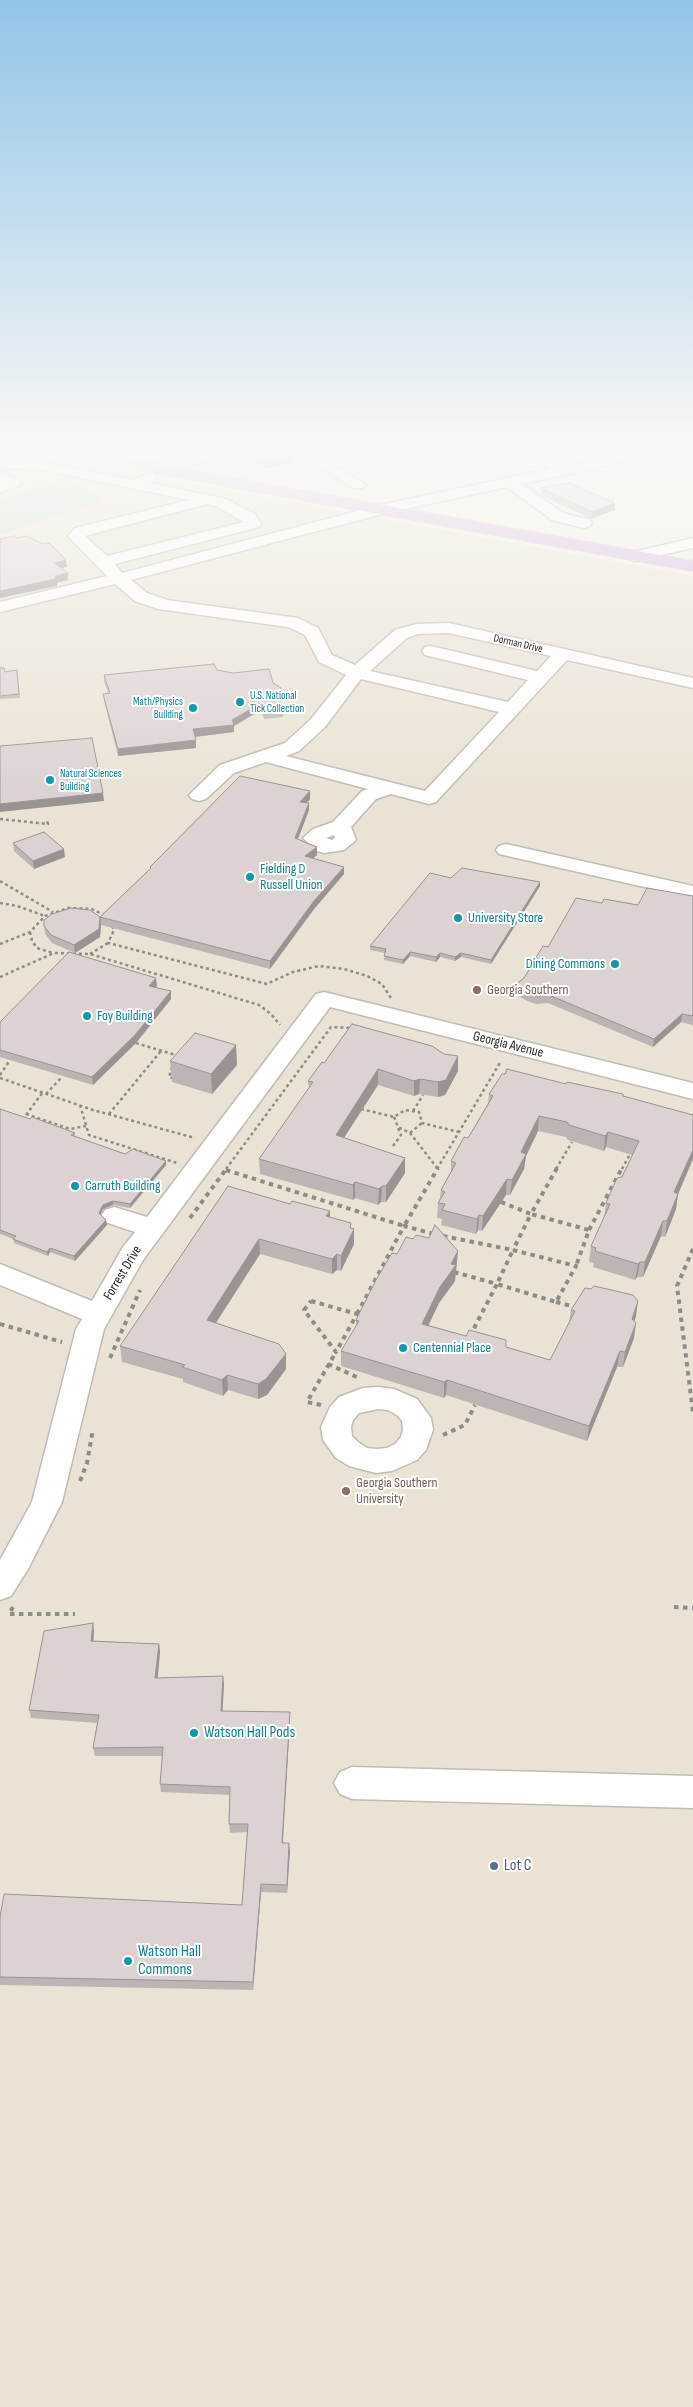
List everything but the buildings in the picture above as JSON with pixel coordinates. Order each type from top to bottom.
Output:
[{"type":"street","points":[[109,567],[119,579],[141,597],[164,605],[292,622],[312,632],[325,658],[357,674],[512,709]]},
{"type":"street","points":[[0,607],[163,567]]},
{"type":"street","name":"Dorman Drive","points":[[200,795],[227,769],[292,747],[318,723],[357,674],[401,634],[428,627],[449,628],[693,683]]},
{"type":"street","points":[[431,651],[541,678]]},
{"type":"street","points":[[264,756],[388,790],[429,798],[563,654]]},
{"type":"street","points":[[340,826],[369,795],[388,790]]},
{"type":"street","points":[[506,850],[693,892]]},
{"type":"street","name":"Georgia Avenue","points":[[324,999],[381,1015],[693,1091]]},
{"type":"street","name":"Forrest Drive","points":[[7,1596],[17,1560],[46,1502],[90,1329],[133,1254],[324,999]]},
{"type":"street","points":[[114,1216],[152,1228]]},
{"type":"street","points":[[0,1274],[98,1314]]},
{"type":"street","points":[[352,1783],[693,1792]]},
{"type":"path","points":[[0,819],[48,824],[47,821]]},
{"type":"path","points":[[0,881],[54,913]]},
{"type":"path","points":[[0,903],[18,906],[45,916]]},
{"type":"path","points":[[0,944],[30,932],[45,916],[68,908],[92,909],[108,918]]},
{"type":"path","points":[[90,954],[108,943],[114,930],[111,924]]},
{"type":"path","points":[[30,932],[32,941],[37,948],[54,953],[90,954],[259,1005],[271,1014],[280,1025]]},
{"type":"path","points":[[108,943],[267,984],[293,972],[319,966]]},
{"type":"path","points":[[0,977],[54,953]]},
{"type":"path","points":[[0,972],[5,976]]},
{"type":"path","points":[[184,1226],[331,1027],[381,1015]]},
{"type":"path","points":[[136,1044],[182,1057]]},
{"type":"path","points":[[109,1114],[161,1050]]},
{"type":"path","points":[[172,1078],[169,1077],[176,1055]]},
{"type":"path","points":[[10,1060],[0,1077],[80,1105],[201,1140]]},
{"type":"path","points":[[329,1401],[323,1405],[307,1402],[404,1226],[501,1061]]},
{"type":"path","points":[[22,1120],[44,1093],[62,1077]]},
{"type":"path","points":[[413,1111],[423,1094]]},
{"type":"path","points":[[80,1105],[89,1135],[182,1164]]},
{"type":"path","points":[[361,1109],[394,1117],[405,1110],[419,1112],[422,1124]]},
{"type":"path","points":[[26,1114],[70,1129],[86,1126]]},
{"type":"path","points":[[394,1117],[401,1135],[394,1146]]},
{"type":"path","points":[[410,1133],[422,1124],[459,1132]]},
{"type":"path","points":[[398,1127],[410,1133],[438,1169]]},
{"type":"path","points":[[468,1338],[514,1250],[530,1214],[572,1142]]},
{"type":"path","points":[[112,1148],[116,1144]]},
{"type":"path","points":[[556,1302],[576,1266],[589,1230],[631,1152]]},
{"type":"path","points":[[226,1170],[404,1226],[514,1250],[576,1266]]},
{"type":"path","points":[[501,1202],[530,1214],[589,1230]]},
{"type":"path","points":[[693,1249],[678,1286],[693,1412]]},
{"type":"path","points":[[454,1272],[580,1309]]},
{"type":"path","points":[[105,1367],[144,1282]]},
{"type":"path","points":[[336,1352],[304,1310],[311,1301],[357,1314]]},
{"type":"path","points":[[0,1324],[63,1342]]},
{"type":"path","points":[[77,1488],[87,1463],[93,1424]]},
{"type":"path","points":[[7,1596],[8,1614],[75,1614]]},
{"type":"path","points":[[674,1607],[693,1608]]},
{"type":"shaded area","name":"Georgia Southern University","points":[[0,567],[646,567],[693,576],[693,2407],[0,2407]]},
{"type":"place","name":"U.S. National Tick Collection","points":[[240,702]]},
{"type":"place","name":"Math/Physics Building","points":[[193,708]]},
{"type":"place","name":"Natural Sciences Building","points":[[50,780]]},
{"type":"place","name":"Fielding D Russell Union","points":[[250,877]]},
{"type":"place","name":"University Store","points":[[458,918]]},
{"type":"place","name":"Dining Commons","points":[[615,964]]},
{"type":"place","name":"Georgia Southern","points":[[477,990]]},
{"type":"place","name":"Foy Building","points":[[87,1016]]},
{"type":"place","name":"Carruth Building","points":[[75,1186]]},
{"type":"place","name":"Centennial Place","points":[[403,1348]]},
{"type":"place","name":"Georgia Southern University","points":[[346,1491]]},
{"type":"place","name":"Watson Hall Pods","points":[[194,1733]]},
{"type":"place","name":"Lot C","points":[[494,1866]]},
{"type":"place","name":"Watson Hall Commons","points":[[128,1961]]}]
